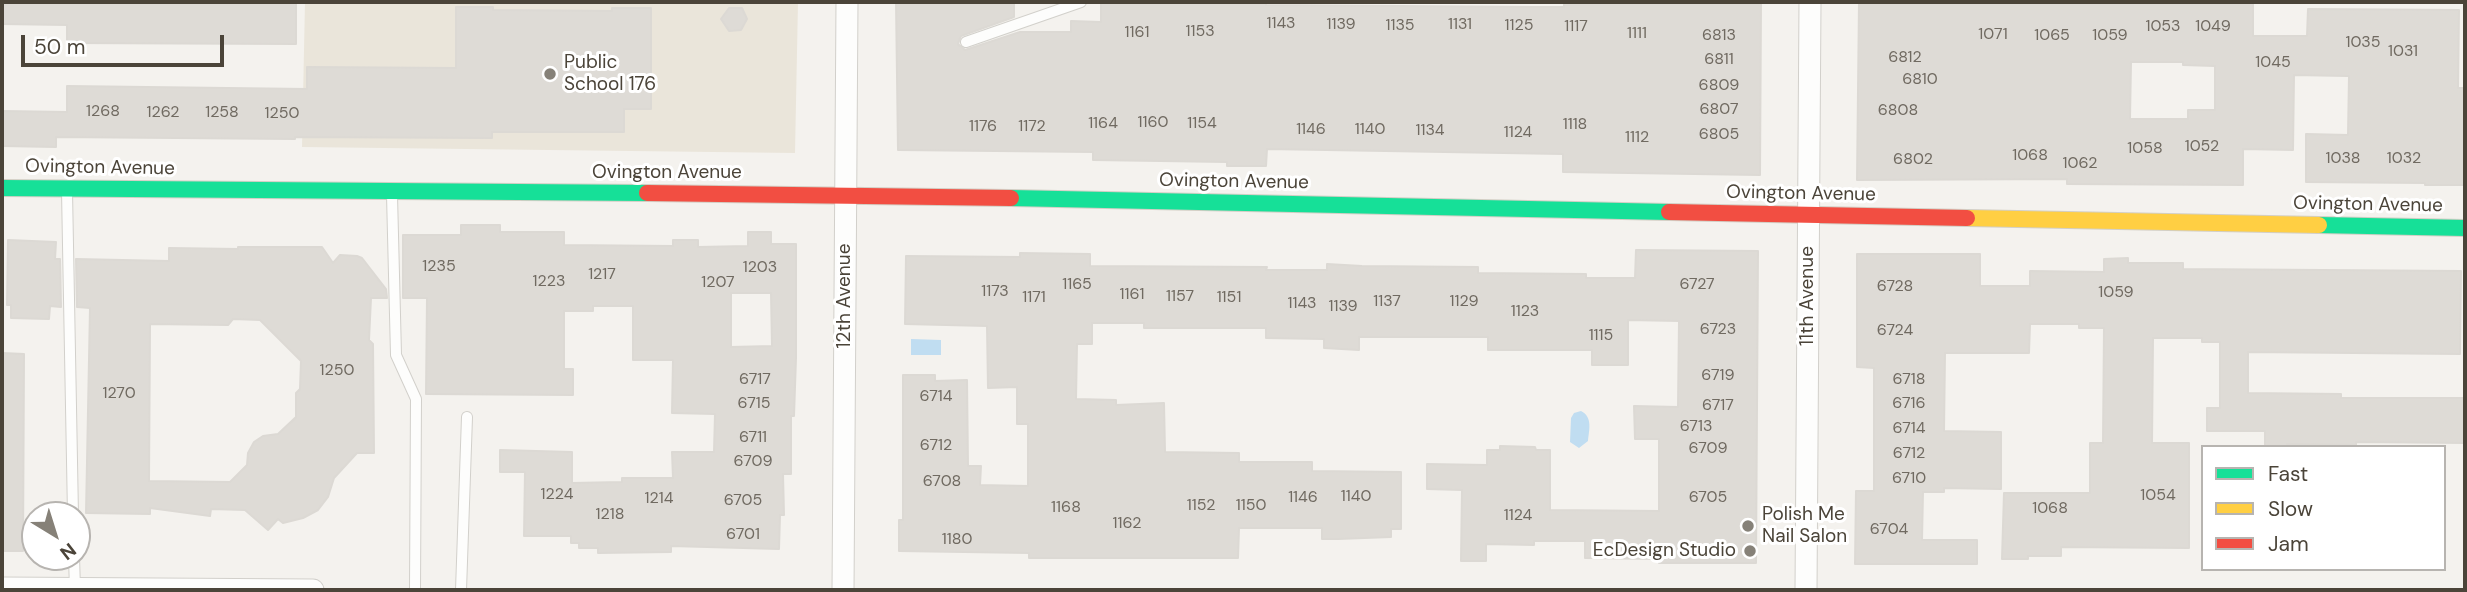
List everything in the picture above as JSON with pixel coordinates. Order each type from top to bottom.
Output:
[{"type":"street","name":"12th Avenue","points":[[843,590],[847,2]]},
{"type":"street","name":"11th Avenue","points":[[1806,590],[1810,2]]},
{"type":"street","name":"Ovington Avenue","points":[[2,188],[845,195],[2465,229]]},
{"type":"street","points":[[2,588],[313,590]]},
{"type":"lane","points":[[966,42],[1081,2]]},
{"type":"lane","points":[[67,188],[73,501]]},
{"type":"lane","points":[[392,191],[396,355],[416,399],[415,590]]},
{"type":"lane","points":[[461,590],[467,417]]},
{"type":"lane","points":[[74,571],[75,589]]},
{"type":"shaded area","name":"Public School 176","points":[[305,2],[798,2],[795,153],[302,147]]},
{"type":"water","points":[[911,339],[941,340],[941,355],[911,355]]},
{"type":"water","points":[[1581,411],[1589,420],[1589,428],[1588,441],[1579,448],[1570,442],[1571,418],[1574,413]]},
{"type":"building","points":[[2,2],[296,2],[296,44],[67,43],[67,25],[2,24]]},
{"type":"building","points":[[896,2],[1014,2],[1014,17],[961,36],[958,44],[965,50],[1020,32],[1071,32],[1071,21],[1101,22],[1101,2],[1564,7],[1564,2],[1761,2],[1760,175],[1563,172],[1563,154],[1267,149],[1266,166],[1227,166],[1227,162],[1093,160],[1093,152],[898,150]]},
{"type":"building","points":[[1859,2],[2253,2],[2253,36],[2307,36],[2308,9],[2459,10],[2458,88],[2465,88],[2465,185],[2306,182],[2306,134],[2348,135],[2349,76],[2294,75],[2293,150],[2243,149],[2243,185],[2067,184],[2067,179],[1857,180]],"holes":[[[2131,62],[2183,62],[2183,65],[2215,66],[2215,110],[2188,110],[2188,119],[2130,119]]]},
{"type":"building","points":[[456,7],[612,11],[612,8],[651,8],[651,109],[624,109],[624,132],[492,132],[492,138],[56,137],[56,147],[2,146],[2,111],[67,112],[67,86],[307,89],[307,67],[456,68]]},
{"type":"building","points":[[729,8],[742,8],[747,19],[741,30],[729,31],[721,19]]},
{"type":"building","points":[[461,225],[500,225],[500,232],[564,232],[564,245],[673,246],[673,240],[698,240],[698,247],[748,246],[748,232],[771,232],[771,244],[796,244],[796,358],[794,416],[791,416],[791,474],[783,474],[784,515],[780,515],[779,549],[671,546],[671,552],[598,553],[598,548],[579,548],[579,543],[571,543],[571,536],[524,536],[525,472],[500,472],[500,450],[572,452],[572,483],[622,482],[622,478],[673,478],[672,452],[714,452],[715,414],[672,413],[673,360],[633,360],[633,306],[593,306],[593,311],[564,311],[564,369],[573,369],[573,395],[426,394],[427,298],[403,298],[403,235],[461,235]],"holes":[[[731,293],[771,293],[772,346],[731,347]]]},
{"type":"building","points":[[8,240],[56,242],[55,259],[60,259],[61,307],[50,306],[49,319],[11,318],[11,305],[7,305]]},
{"type":"building","points":[[322,247],[333,263],[340,255],[362,258],[386,289],[387,298],[371,298],[369,340],[373,344],[374,453],[357,453],[334,478],[328,497],[318,510],[303,518],[283,523],[278,519],[268,530],[245,510],[211,509],[210,516],[150,508],[150,514],[91,513],[91,501],[86,501],[90,308],[77,307],[76,259],[169,261],[169,248]],"holes":[[[233,319],[260,320],[301,361],[300,389],[296,393],[296,417],[278,434],[263,436],[254,442],[248,453],[247,465],[230,482],[149,481],[150,324],[228,325]]]},
{"type":"building","points":[[1636,250],[1758,251],[1756,563],[1659,563],[1659,559],[1585,558],[1585,541],[1534,541],[1534,545],[1486,544],[1486,561],[1461,561],[1462,490],[1427,489],[1427,464],[1487,465],[1487,450],[1500,450],[1500,446],[1550,450],[1550,510],[1659,511],[1659,439],[1635,439],[1634,406],[1678,407],[1679,321],[1628,320],[1628,365],[1592,365],[1592,350],[1488,350],[1488,337],[1359,337],[1359,350],[1324,348],[1324,339],[1266,338],[1266,328],[1144,328],[1144,323],[1092,323],[1092,344],[1077,344],[1076,399],[1116,400],[1116,405],[1164,403],[1165,452],[1239,453],[1239,462],[1312,462],[1312,471],[1401,472],[1401,529],[1391,529],[1391,537],[1322,539],[1322,528],[1239,528],[1238,558],[1029,558],[1029,553],[899,551],[899,520],[903,520],[903,375],[935,375],[935,381],[967,380],[968,466],[981,466],[980,485],[1028,486],[1028,424],[1017,424],[1017,387],[988,388],[987,326],[905,324],[906,256],[1020,257],[1020,253],[1090,254],[1090,266],[1267,267],[1266,270],[1327,270],[1327,264],[1478,267],[1478,273],[1586,274],[1586,278],[1635,278]]},
{"type":"building","points":[[1857,254],[1980,254],[1980,286],[2030,286],[2030,271],[2104,272],[2104,259],[2128,258],[2128,263],[2183,263],[2183,269],[2461,271],[2460,354],[2248,352],[2248,393],[2341,394],[2341,398],[2465,398],[2465,443],[2265,445],[2265,431],[2207,431],[2207,408],[2220,408],[2220,342],[2202,342],[2202,338],[2153,338],[2152,443],[2189,443],[2189,548],[2061,547],[2061,556],[2002,559],[2004,493],[2090,493],[2090,443],[2103,443],[2104,328],[2079,328],[2079,324],[2030,324],[2029,353],[1945,353],[1944,431],[2001,432],[2001,489],[1944,488],[1944,492],[1923,492],[1922,540],[1977,540],[1977,564],[1855,564],[1856,491],[1874,491],[1874,368],[1857,367]]},
{"type":"building","points":[[2,353],[24,354],[21,551],[2,551]]},
{"type":"traffic: fast","points":[[2,188],[647,193]]},
{"type":"traffic: fast","points":[[1011,198],[1669,212]]},
{"type":"traffic: fast","points":[[2319,225],[2465,228]]},
{"type":"traffic: slow","points":[[1967,218],[2319,225]]},
{"type":"traffic: jam","points":[[647,193],[1011,198]]},
{"type":"traffic: jam","points":[[1669,212],[1967,218]]},
{"type":"place","name":"Public School 176","points":[[550,74]]},
{"type":"place","name":"Polish Me Nail Salon","points":[[1748,526]]},
{"type":"place","name":"EcDesign Studio","points":[[1750,551]]}]
